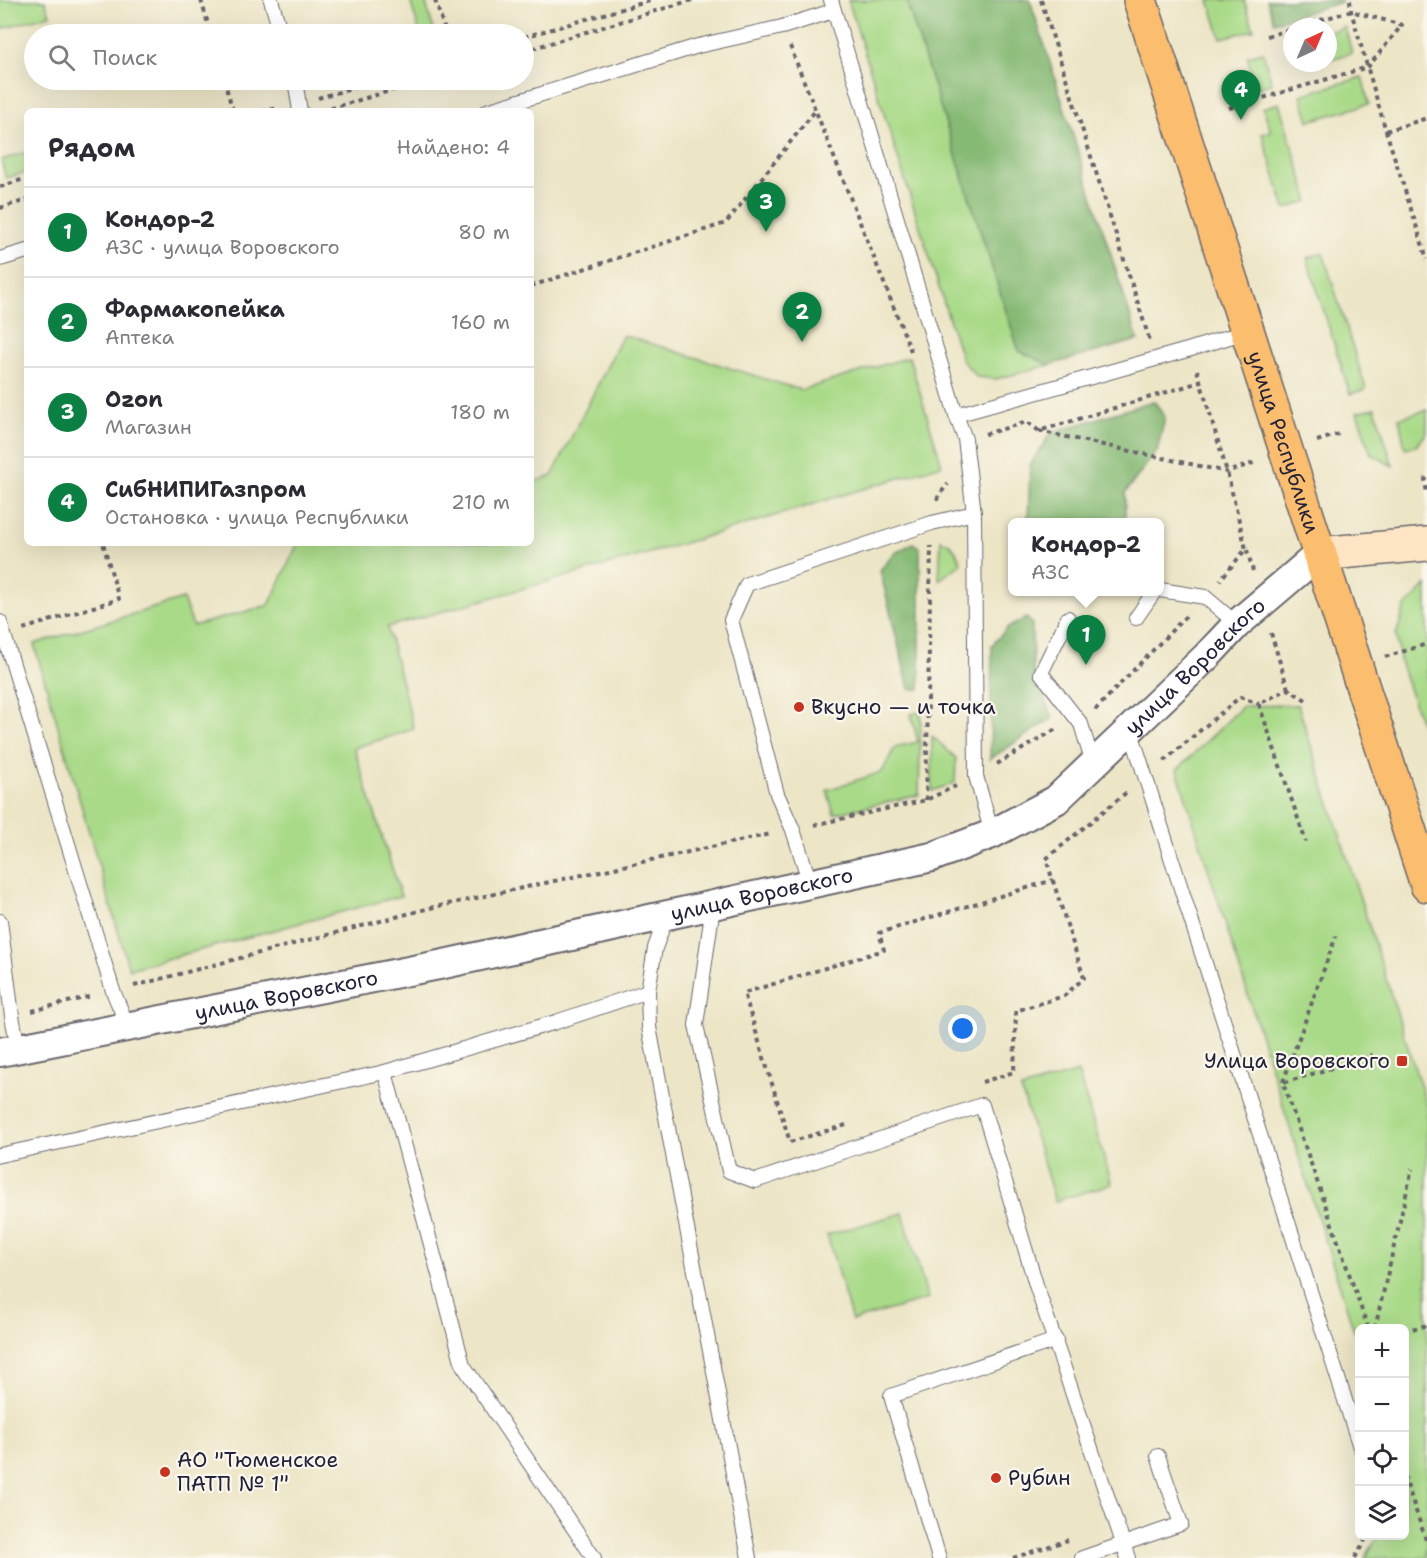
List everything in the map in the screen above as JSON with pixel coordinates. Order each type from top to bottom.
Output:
[{"type":"main road","name":"улица Республики","points":[[1140,0],[1318,554],[1358,666],[1427,885]]},
{"type":"street","points":[[1318,554],[1427,544]]},
{"type":"street","name":"улица Воровского","points":[[9,1050],[444,964],[712,906],[932,857],[993,834],[1056,800],[1207,656],[1237,624],[1318,554]]},
{"type":"lane","points":[[271,0],[278,24]]},
{"type":"lane","points":[[497,108],[698,46],[782,27],[832,6],[965,440],[974,513],[976,776],[993,834]]},
{"type":"lane","points":[[297,90],[300,108]]},
{"type":"lane","points":[[0,259],[24,252]]},
{"type":"lane","points":[[956,415],[1248,331]]},
{"type":"lane","points":[[810,883],[793,830],[777,794],[731,620],[747,584],[932,523],[974,513]]},
{"type":"lane","points":[[1164,591],[1206,597],[1237,624]]},
{"type":"lane","points":[[1136,618],[1151,596]]},
{"type":"lane","points":[[1068,618],[1041,673],[1081,724],[1093,764]]},
{"type":"lane","points":[[0,622],[114,991],[128,1027]]},
{"type":"lane","points":[[1130,729],[1355,1434]]},
{"type":"lane","points":[[712,906],[696,1025],[729,1171],[755,1181],[982,1105],[1031,1269],[1128,1558]]},
{"type":"lane","points":[[667,915],[655,948],[648,991],[649,1028],[748,1558]]},
{"type":"lane","points":[[0,921],[12,1016],[9,1050]]},
{"type":"lane","points":[[0,1155],[385,1072],[556,1022],[648,991]]},
{"type":"lane","points":[[385,1072],[463,1365],[594,1558]]},
{"type":"lane","points":[[939,1558],[891,1396],[1056,1340]]},
{"type":"lane","points":[[1082,1558],[1181,1524],[1158,1456]]},
{"type":"path","points":[[201,0],[208,24]]},
{"type":"path","points":[[435,0],[443,24]]},
{"type":"path","points":[[534,34],[653,0]]},
{"type":"path","points":[[534,48],[692,0]]},
{"type":"path","points":[[1041,0],[1149,338],[1159,334]]},
{"type":"path","points":[[1350,0],[1386,131],[1427,259]]},
{"type":"path","points":[[1229,108],[1368,67],[1401,25],[1352,11],[1328,18]]},
{"type":"path","points":[[782,27],[912,354]]},
{"type":"path","points":[[1267,36],[1283,31]]},
{"type":"path","points":[[227,90],[232,108]]},
{"type":"path","points":[[332,108],[393,90]]},
{"type":"path","points":[[534,285],[726,223],[815,111]]},
{"type":"path","points":[[1386,131],[1427,118]]},
{"type":"path","points":[[0,187],[24,179]]},
{"type":"path","points":[[0,208],[24,201]]},
{"type":"path","points":[[12,1016],[430,908],[926,800],[976,776],[1059,727],[1081,724],[1206,597],[1246,549],[1227,472],[1191,349]]},
{"type":"path","points":[[1039,431],[1200,382]]},
{"type":"path","points":[[965,440],[1027,422],[1039,431],[1227,472]]},
{"type":"path","points":[[1427,478],[1425,480],[1427,495]]},
{"type":"path","points":[[926,800],[932,523],[939,495],[951,480]]},
{"type":"path","points":[[23,630],[119,599],[104,546]]},
{"type":"path","points":[[1358,666],[1427,644]]},
{"type":"path","points":[[978,1083],[1014,1072],[1016,1011],[1064,996],[1084,978],[1046,859],[1240,697],[1259,704],[1288,689],[1306,700]]},
{"type":"path","points":[[1259,704],[1306,842]]},
{"type":"path","points":[[856,1121],[790,1142],[744,993],[884,950],[879,933],[1053,880]]},
{"type":"path","points":[[1336,936],[1283,1083],[1366,1324]]},
{"type":"path","points":[[1283,1083],[1373,1054]]},
{"type":"path","points":[[1376,1324],[1412,1169]]},
{"type":"path","points":[[1409,1330],[1427,1325]]},
{"type":"path","points":[[1407,1486],[1427,1543]]},
{"type":"path","points":[[1422,1529],[1427,1533]]},
{"type":"path","points":[[1355,1558],[1365,1540]]},
{"type":"green space","points":[[0,0],[45,0],[50,15],[0,29]]},
{"type":"green space","points":[[410,0],[425,0],[432,24],[417,24]]},
{"type":"green space","points":[[848,0],[906,0],[1019,351],[1050,365],[996,379],[977,377],[962,360]]},
{"type":"green space","points":[[906,0],[1030,0],[1138,340],[1050,365],[1019,351]]},
{"type":"green space","points":[[1209,0],[1244,0],[1254,30],[1221,38]]},
{"type":"green space","points":[[1267,0],[1341,0],[1342,2],[1283,18],[1274,22]]},
{"type":"green space","points":[[1345,27],[1352,53],[1337,57],[1337,29]]},
{"type":"green space","points":[[1263,52],[1272,84],[1256,88],[1247,56]]},
{"type":"green space","points":[[1362,77],[1369,104],[1309,121],[1301,95]]},
{"type":"green space","points":[[1279,103],[1309,201],[1285,209],[1262,134],[1271,131],[1263,108]]},
{"type":"green space","points":[[24,153],[24,173],[6,178],[1,160]]},
{"type":"green space","points":[[1323,253],[1366,389],[1350,394],[1307,258]]},
{"type":"green space","points":[[623,335],[801,390],[909,357],[942,465],[692,541],[387,627],[414,729],[354,748],[401,896],[129,969],[34,644],[183,599],[193,626],[269,605],[297,546],[534,546],[534,482],[552,476]]},
{"type":"green space","points":[[1154,401],[1165,418],[1157,451],[1125,493],[1124,518],[1028,518],[1030,465],[1051,433]]},
{"type":"green space","points":[[1375,408],[1393,466],[1371,454],[1357,412]]},
{"type":"green space","points":[[1427,410],[1427,433],[1416,446],[1405,448],[1399,418]]},
{"type":"green space","points":[[941,540],[954,549],[961,564],[939,580]]},
{"type":"green space","points":[[913,543],[920,548],[920,689],[909,689],[880,570],[895,553]]},
{"type":"green space","points":[[1427,585],[1427,742],[1401,664],[1396,635],[1405,607]]},
{"type":"green space","points":[[1026,618],[1032,623],[1033,671],[1053,718],[990,759],[992,645],[1007,628]]},
{"type":"green space","points":[[1298,705],[1427,1106],[1427,1558],[1365,1558],[1376,1540],[1409,1540],[1409,1324],[1355,1324],[1355,1334],[1177,770],[1243,706]]},
{"type":"green space","points":[[921,712],[919,795],[834,814],[827,790],[882,772],[895,747],[918,742],[911,714]]},
{"type":"green space","points":[[932,736],[956,758],[955,783],[932,791]]},
{"type":"green space","points":[[1078,1072],[1112,1184],[1055,1201],[1021,1089]]},
{"type":"green space","points":[[903,1213],[928,1299],[852,1321],[827,1235]]},
{"type":"place","name":"СибНИПИГазпром","points":[[1241,120]]},
{"type":"place","name":"Ozon","points":[[766,232]]},
{"type":"place","name":"Фармакопейка","points":[[802,342]]},
{"type":"place","name":"Кондор-2","points":[[1086,665]]},
{"type":"place","name":"Вкусно — и точка","points":[[799,707]]},
{"type":"place","name":"Улица Воровского","points":[[1402,1061]]},
{"type":"place","name":"АО \"Тюменское ПАТП № 1\"","points":[[165,1472]]},
{"type":"place","name":"Рубин","points":[[996,1478]]}]
